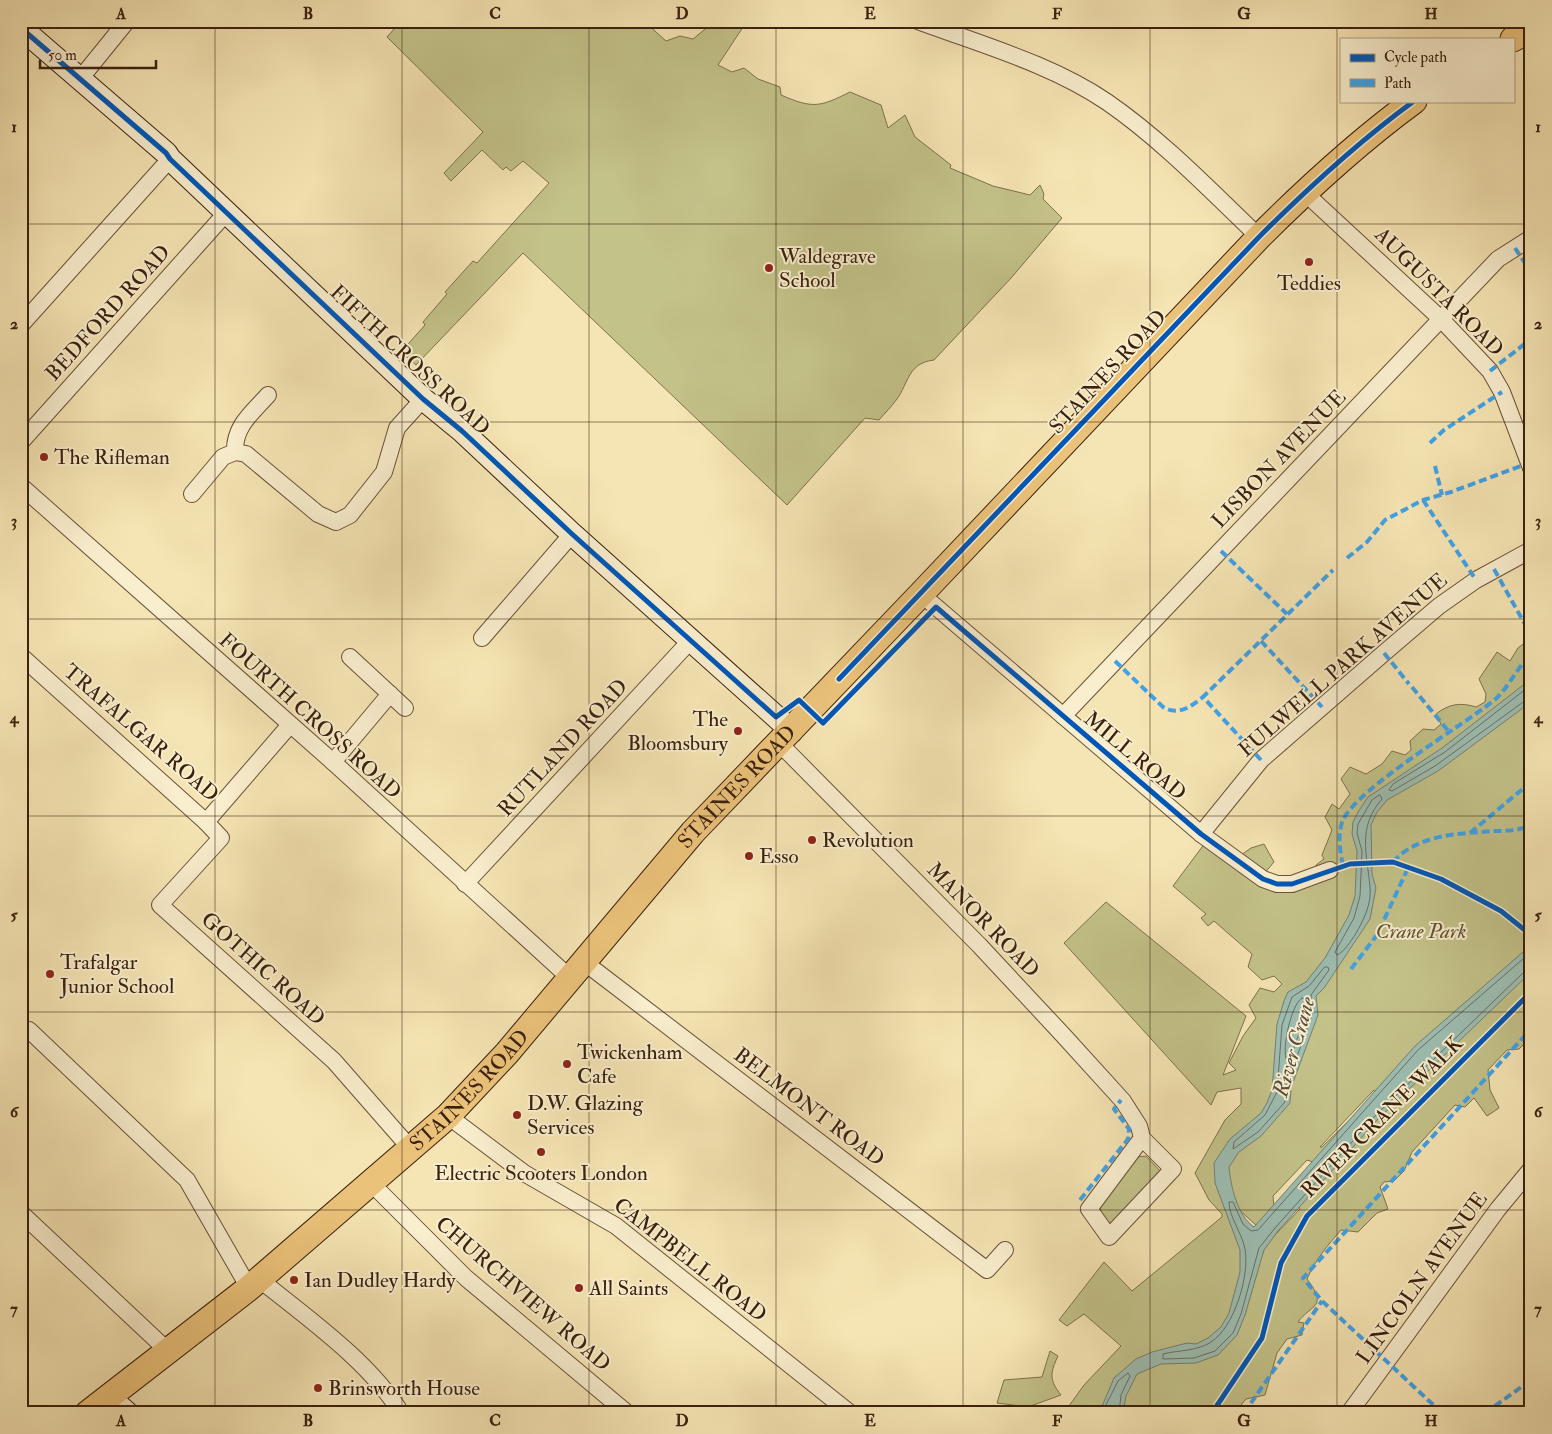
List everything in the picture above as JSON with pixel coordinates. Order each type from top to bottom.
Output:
[{"type":"main road","points":[[1514,38],[1531,29]]},
{"type":"main road","name":"STAINES ROAD","points":[[88,1413],[118,1405],[168,1351],[254,1284],[448,1116],[507,1053],[693,832],[1259,236],[1304,192],[1369,134],[1413,102]]},
{"type":"street","points":[[80,79],[127,21]]},
{"type":"street","points":[[918,21],[1048,69],[1107,102],[1184,165],[1259,236]]},
{"type":"street","name":"FIFTH CROSS ROAD","points":[[21,28],[166,153],[170,159],[423,399],[462,430],[572,534],[691,640],[785,737]]},
{"type":"street","points":[[21,325],[170,159]]},
{"type":"street","name":"AUGUSTA ROAD","points":[[1304,192],[1441,319],[1490,371],[1502,392],[1531,468]]},
{"type":"street","name":"BEDFORD ROAD","points":[[21,442],[227,212]]},
{"type":"street","name":"LISBON AVENUE","points":[[1063,716],[1498,259],[1531,238]]},
{"type":"street","points":[[235,452],[234,439],[240,426],[268,395]]},
{"type":"street","points":[[192,494],[223,457],[235,452],[246,454],[318,514],[336,522],[350,515],[384,472],[397,428],[423,399]]},
{"type":"street","name":"FOURTH CROSS ROAD","points":[[21,486],[290,726],[333,762],[465,884],[577,970]]},
{"type":"street","points":[[482,638],[572,534]]},
{"type":"street","name":"FULWELL PARK AVENUE","points":[[1201,834],[1261,760],[1397,641],[1439,606],[1476,580],[1531,550]]},
{"type":"street","name":"MILL ROAD","points":[[921,594],[1201,834],[1263,879],[1277,884],[1292,884],[1330,870]]},
{"type":"street","name":"RUTLAND ROAD","points":[[465,884],[691,640]]},
{"type":"street","name":"TRAFALGAR ROAD","points":[[21,656],[206,822],[290,726]]},
{"type":"street","points":[[350,657],[405,708]]},
{"type":"street","points":[[333,762],[390,694]]},
{"type":"street","name":"MANOR ROAD","points":[[785,737],[1123,1101],[1139,1126],[1142,1138],[1173,1169],[1109,1237],[1089,1209],[1142,1138]]},
{"type":"street","name":"GOTHIC ROAD","points":[[206,822],[221,838],[160,905],[334,1061],[411,1149]]},
{"type":"street","name":"BELMONT ROAD","points":[[577,970],[987,1270],[1004,1250]]},
{"type":"street","points":[[29,1030],[187,1180],[254,1284],[368,1372],[388,1391],[401,1413]]},
{"type":"street","name":"CAMPBELL ROAD","points":[[448,1116],[524,1172],[616,1226],[850,1413]]},
{"type":"street","name":"LINCOLN AVENUE","points":[[1349,1413],[1498,1209],[1531,1169]]},
{"type":"street","name":"CHURCHVIEW ROAD","points":[[371,1183],[466,1278],[627,1413]]},
{"type":"street","points":[[21,1213],[168,1351]]},
{"type":"green space","name":"Waldegrave School","points":[[401,21],[644,21],[666,41],[680,36],[693,39],[715,21],[747,21],[718,65],[732,72],[744,68],[758,79],[780,87],[781,95],[801,103],[823,103],[850,92],[881,105],[888,128],[905,115],[915,137],[951,165],[950,168],[993,186],[1030,195],[1040,185],[1044,194],[1043,199],[1062,218],[1012,277],[934,360],[925,362],[914,369],[897,399],[879,420],[865,418],[787,505],[523,253],[416,365],[401,352],[425,325],[423,322],[447,294],[445,292],[473,261],[477,263],[549,183],[523,161],[511,171],[506,167],[503,170],[482,150],[451,181],[444,173],[483,132],[387,37]]},
{"type":"green space","name":"Crane Park","points":[[1531,638],[1531,1025],[1525,1030],[1531,1032],[1531,1037],[1519,1049],[1507,1050],[1488,1070],[1490,1090],[1499,1108],[1487,1116],[1474,1098],[1465,1107],[1455,1105],[1412,1152],[1404,1171],[1394,1181],[1384,1182],[1380,1187],[1388,1209],[1377,1213],[1358,1232],[1341,1230],[1331,1241],[1307,1279],[1317,1295],[1317,1301],[1316,1305],[1298,1322],[1304,1323],[1302,1335],[1287,1339],[1277,1353],[1265,1395],[1246,1399],[1241,1405],[1246,1413],[1064,1413],[1084,1385],[1121,1346],[1084,1314],[1067,1326],[1059,1320],[1104,1262],[1132,1291],[1222,1217],[1222,1214],[1209,1200],[1195,1173],[1225,1120],[1241,1104],[1241,1088],[1217,1092],[1211,1105],[1064,943],[1106,902],[1246,1016],[1223,1075],[1236,1070],[1229,1063],[1243,1036],[1256,1018],[1249,1005],[1260,988],[1274,992],[1282,984],[1274,976],[1262,980],[1248,967],[1252,954],[1214,921],[1208,926],[1201,918],[1206,914],[1173,886],[1208,839],[1241,855],[1251,848],[1264,844],[1274,862],[1263,875],[1274,881],[1319,874],[1316,865],[1324,859],[1322,855],[1332,830],[1325,817],[1332,804],[1339,809],[1350,794],[1341,779],[1350,767],[1366,774],[1382,764],[1392,751],[1405,755],[1411,750],[1410,741],[1423,729],[1434,730],[1441,724],[1436,714],[1450,706],[1465,705],[1476,707],[1485,702],[1486,694],[1479,679],[1497,652],[1510,661],[1518,648]],"holes":[[[1374,1090],[1376,1094],[1320,1147]],[[1307,1160],[1313,1162],[1292,1188],[1300,1209],[1246,1265],[1238,1209],[1256,1225],[1274,1207],[1273,1196]]]},
{"type":"green space","points":[[1146,1156],[1162,1173],[1118,1223],[1108,1224],[1101,1214],[1100,1207],[1135,1157]]},
{"type":"green space","points":[[1050,1351],[1058,1356],[1053,1367],[1052,1376],[1054,1385],[1061,1395],[1028,1407],[997,1403],[1004,1380],[1042,1377]]},
{"type":"water","name":"River Crane","points":[[1531,679],[1531,702],[1438,771],[1387,800],[1377,812],[1371,825],[1372,874],[1376,888],[1370,919],[1324,988],[1316,996],[1318,1015],[1291,1088],[1290,1103],[1261,1136],[1239,1152],[1229,1167],[1236,1200],[1248,1222],[1254,1227],[1415,1046],[1531,945],[1531,972],[1379,1118],[1278,1231],[1264,1250],[1245,1315],[1237,1335],[1218,1355],[1196,1363],[1161,1364],[1137,1374],[1126,1396],[1123,1413],[1095,1413],[1103,1404],[1114,1378],[1136,1359],[1152,1352],[1187,1343],[1196,1344],[1208,1338],[1221,1327],[1229,1313],[1240,1272],[1240,1250],[1215,1183],[1214,1163],[1230,1139],[1261,1113],[1267,1103],[1272,1090],[1277,1024],[1284,1001],[1288,992],[1306,982],[1325,958],[1349,915],[1355,896],[1357,851],[1352,834],[1353,822],[1358,812],[1368,797],[1442,748]]},
{"type":"marked path","points":[[1515,248],[1531,272]]},
{"type":"marked path","points":[[1490,371],[1531,339]]},
{"type":"marked path","points":[[1430,443],[1444,430],[1502,392]]},
{"type":"marked path","points":[[1347,558],[1367,542],[1385,520],[1423,500],[1451,492],[1529,463]]},
{"type":"marked path","points":[[1435,466],[1442,495]]},
{"type":"marked path","points":[[1423,500],[1476,580]]},
{"type":"marked path","points":[[1221,551],[1287,614]]},
{"type":"marked path","points":[[1494,569],[1531,635]]},
{"type":"marked path","points":[[1261,760],[1203,697],[1333,570]]},
{"type":"marked path","points":[[1261,641],[1322,707]]},
{"type":"marked path","points":[[1384,653],[1409,684]]},
{"type":"marked path","points":[[1343,865],[1340,849],[1340,831],[1343,820],[1352,807],[1388,776],[1498,697],[1531,655]]},
{"type":"marked path","points":[[1115,661],[1163,707],[1169,710],[1184,709],[1203,697]]},
{"type":"marked path","points":[[1412,687],[1450,733]]},
{"type":"marked path","points":[[1470,833],[1531,782]]},
{"type":"marked path","points":[[1393,862],[1414,846],[1439,837],[1512,830],[1531,825]]},
{"type":"marked path","points":[[1351,969],[1377,935],[1408,868]]},
{"type":"marked path","points":[[1442,1413],[1322,1301],[1303,1278],[1531,1029]]},
{"type":"marked path","points":[[1080,1200],[1128,1139],[1129,1129],[1114,1109],[1121,1100]]},
{"type":"marked path","points":[[1244,1413],[1322,1301]]},
{"type":"marked path","points":[[1485,1413],[1531,1380]]},
{"type":"cycle path","points":[[21,28],[166,153],[170,159],[423,399],[462,431],[572,534],[776,717],[799,700],[823,723],[936,607],[1201,834],[1263,879],[1277,884],[1292,884],[1350,864],[1393,862],[1441,879],[1501,911],[1531,935]]},
{"type":"cycle path","points":[[839,679],[1259,237],[1334,166],[1413,102]]},
{"type":"cycle path","name":"RIVER CRANE WALK","points":[[1212,1413],[1262,1338],[1281,1263],[1307,1216],[1531,992]]},
{"type":"place","name":"Teddies","points":[[1309,262]]},
{"type":"place","name":"Waldegrave School","points":[[769,268]]},
{"type":"place","name":"The Rifleman","points":[[44,457]]},
{"type":"place","name":"The Bloomsbury","points":[[738,731]]},
{"type":"place","name":"Revolution","points":[[812,840]]},
{"type":"place","name":"Esso","points":[[749,856]]},
{"type":"place","name":"Trafalgar Junior School","points":[[50,974]]},
{"type":"place","name":"Twickenham Cafe","points":[[567,1064]]},
{"type":"place","name":"D.W. Glazing Services","points":[[517,1115]]},
{"type":"place","name":"Electric Scooters London","points":[[541,1152]]},
{"type":"place","name":"Ian Dudley Hardy","points":[[294,1280]]},
{"type":"place","name":"All Saints","points":[[579,1288]]},
{"type":"place","name":"Brinsworth House","points":[[318,1388]]}]
